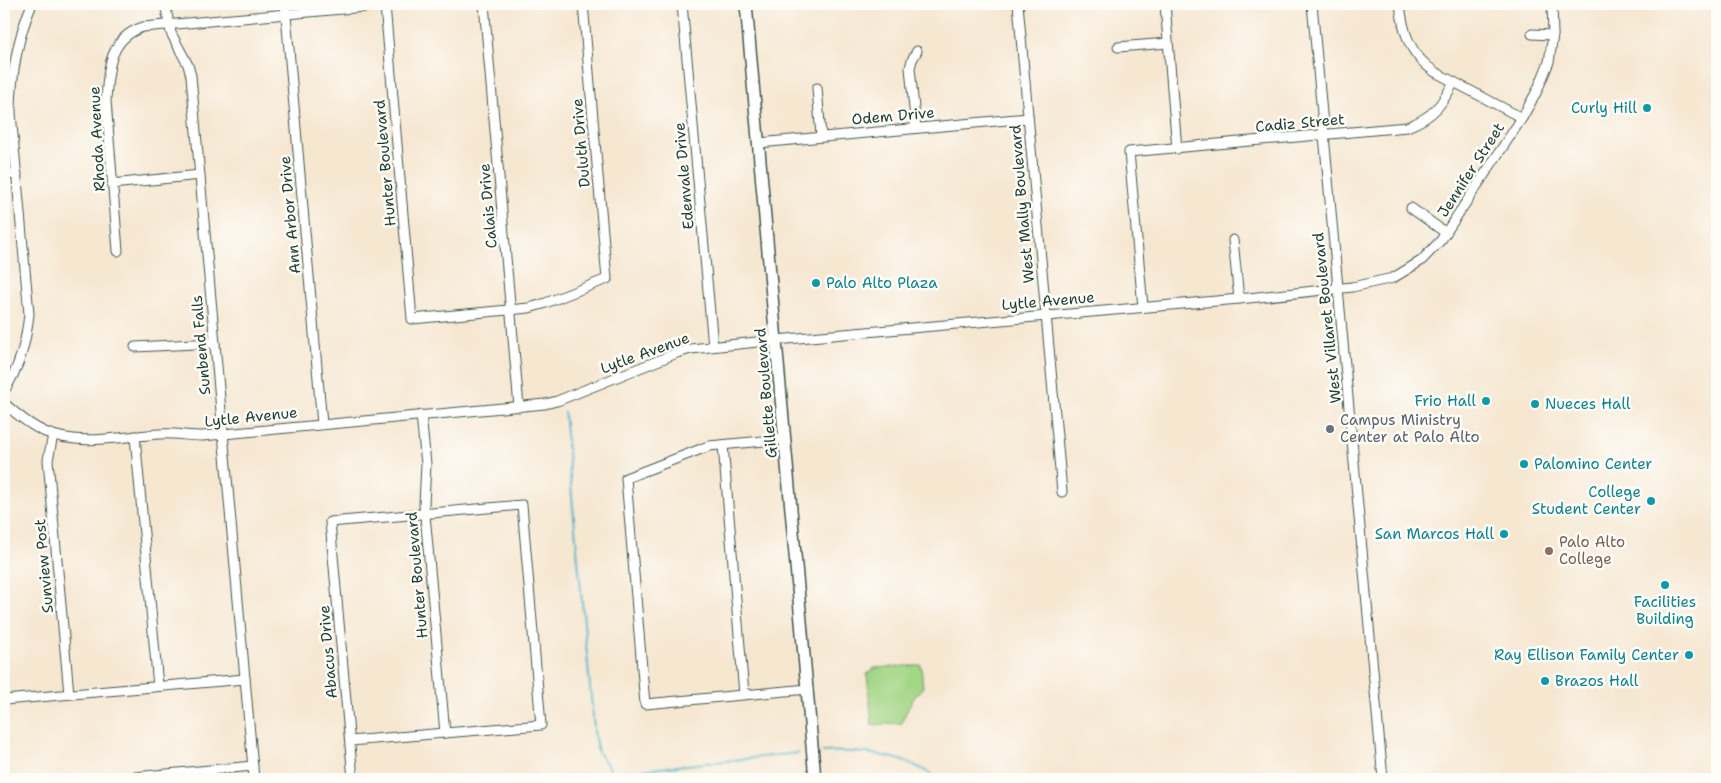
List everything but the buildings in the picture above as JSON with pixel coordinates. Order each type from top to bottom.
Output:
[{"type":"main road","name":"Gillette Boulevard","points":[[746,4],[815,779]]},
{"type":"street","points":[[4,391],[21,359],[30,314],[11,89],[17,46],[32,4]]},
{"type":"street","name":"Sunbend Falls","points":[[165,4],[171,33],[188,65],[191,76],[254,779]]},
{"type":"street","name":"Ann Arbor Drive","points":[[285,4],[322,424]]},
{"type":"street","name":"Rhoda Avenue","points":[[118,252],[106,101],[107,76],[113,54],[123,37],[132,30],[168,24],[398,4]]},
{"type":"street","name":"Calais Drive","points":[[484,4],[519,407]]},
{"type":"street","name":"Duluth Drive","points":[[510,310],[543,304],[608,279],[583,4]]},
{"type":"street","name":"Edenvale Drive","points":[[682,4],[713,346]]},
{"type":"street","name":"West Mally Boulevard","points":[[1018,4],[1062,492]]},
{"type":"street","points":[[1164,4],[1177,149]]},
{"type":"street","name":"West Villaret Boulevard","points":[[1312,4],[1383,779]]},
{"type":"street","points":[[1400,4],[1404,32],[1414,52],[1429,68],[1522,118]]},
{"type":"street","name":"Jennifer Street","points":[[1338,288],[1382,282],[1401,273],[1421,261],[1446,233],[1522,118],[1544,77],[1553,35],[1552,4]]},
{"type":"street","name":"Hunter Boulevard","points":[[384,5],[412,319],[510,310]]},
{"type":"street","points":[[1532,34],[1553,35]]},
{"type":"street","points":[[1118,47],[1168,43]]},
{"type":"street","points":[[916,128],[910,68],[917,51]]},
{"type":"street","name":"Cadiz Street","points":[[1143,307],[1129,152],[1407,127],[1422,121],[1439,107],[1454,82]]},
{"type":"street","points":[[817,88],[821,136]]},
{"type":"street","name":"Odem Drive","points":[[759,143],[1028,118]]},
{"type":"street","points":[[4,175],[17,174]]},
{"type":"street","points":[[112,184],[200,175]]},
{"type":"street","points":[[1411,208],[1446,233]]},
{"type":"street","points":[[1234,240],[1239,299]]},
{"type":"street","name":"Lytle Avenue","points":[[4,403],[29,423],[53,435],[71,439],[91,440],[172,434],[202,436],[519,407],[557,401],[677,353],[713,346],[1239,299],[1338,288]]},
{"type":"street","points":[[135,347],[215,343]]},
{"type":"street","name":"Hunter Boulevard","points":[[421,415],[426,464],[425,514],[445,733]]},
{"type":"street","name":"Sunview Post","points":[[53,435],[48,460],[69,694]]},
{"type":"street","points":[[135,436],[158,686]]},
{"type":"street","points":[[785,440],[723,445],[698,450],[626,478],[645,704],[808,688]]},
{"type":"street","points":[[723,445],[744,694]]},
{"type":"street","points":[[350,741],[541,725],[522,505],[425,514]]},
{"type":"street","name":"Abacus Drive","points":[[352,779],[330,522],[425,514]]},
{"type":"street","points":[[4,700],[245,679]]},
{"type":"street","points":[[113,779],[253,766]]},
{"type":"green space","points":[[921,665],[923,687],[916,695],[902,723],[872,725],[867,674],[875,668]]},
{"type":"waterway","points":[[564,412],[595,739],[598,752],[613,773]]},
{"type":"waterway","points":[[823,752],[869,753],[898,759],[912,764],[938,779]]},
{"type":"waterway","points":[[600,779],[613,773],[798,753]]},
{"type":"place","name":"Curly Hill","points":[[1647,108]]},
{"type":"place","name":"Palo Alto Plaza","points":[[816,283]]},
{"type":"place","name":"Frio Hall","points":[[1486,401]]},
{"type":"place","name":"Nueces Hall","points":[[1535,404]]},
{"type":"place","name":"Campus Ministry Center at Palo Alto","points":[[1330,429]]},
{"type":"place","name":"Palomino Center","points":[[1524,464]]},
{"type":"place","name":"College Student Center","points":[[1651,501]]},
{"type":"place","name":"San Marcos Hall","points":[[1504,534]]},
{"type":"place","name":"Palo Alto College","points":[[1549,551]]},
{"type":"place","name":"Facilities Building","points":[[1665,585]]},
{"type":"place","name":"Ray Ellison Family Center","points":[[1689,655]]},
{"type":"place","name":"Brazos Hall","points":[[1545,681]]}]
